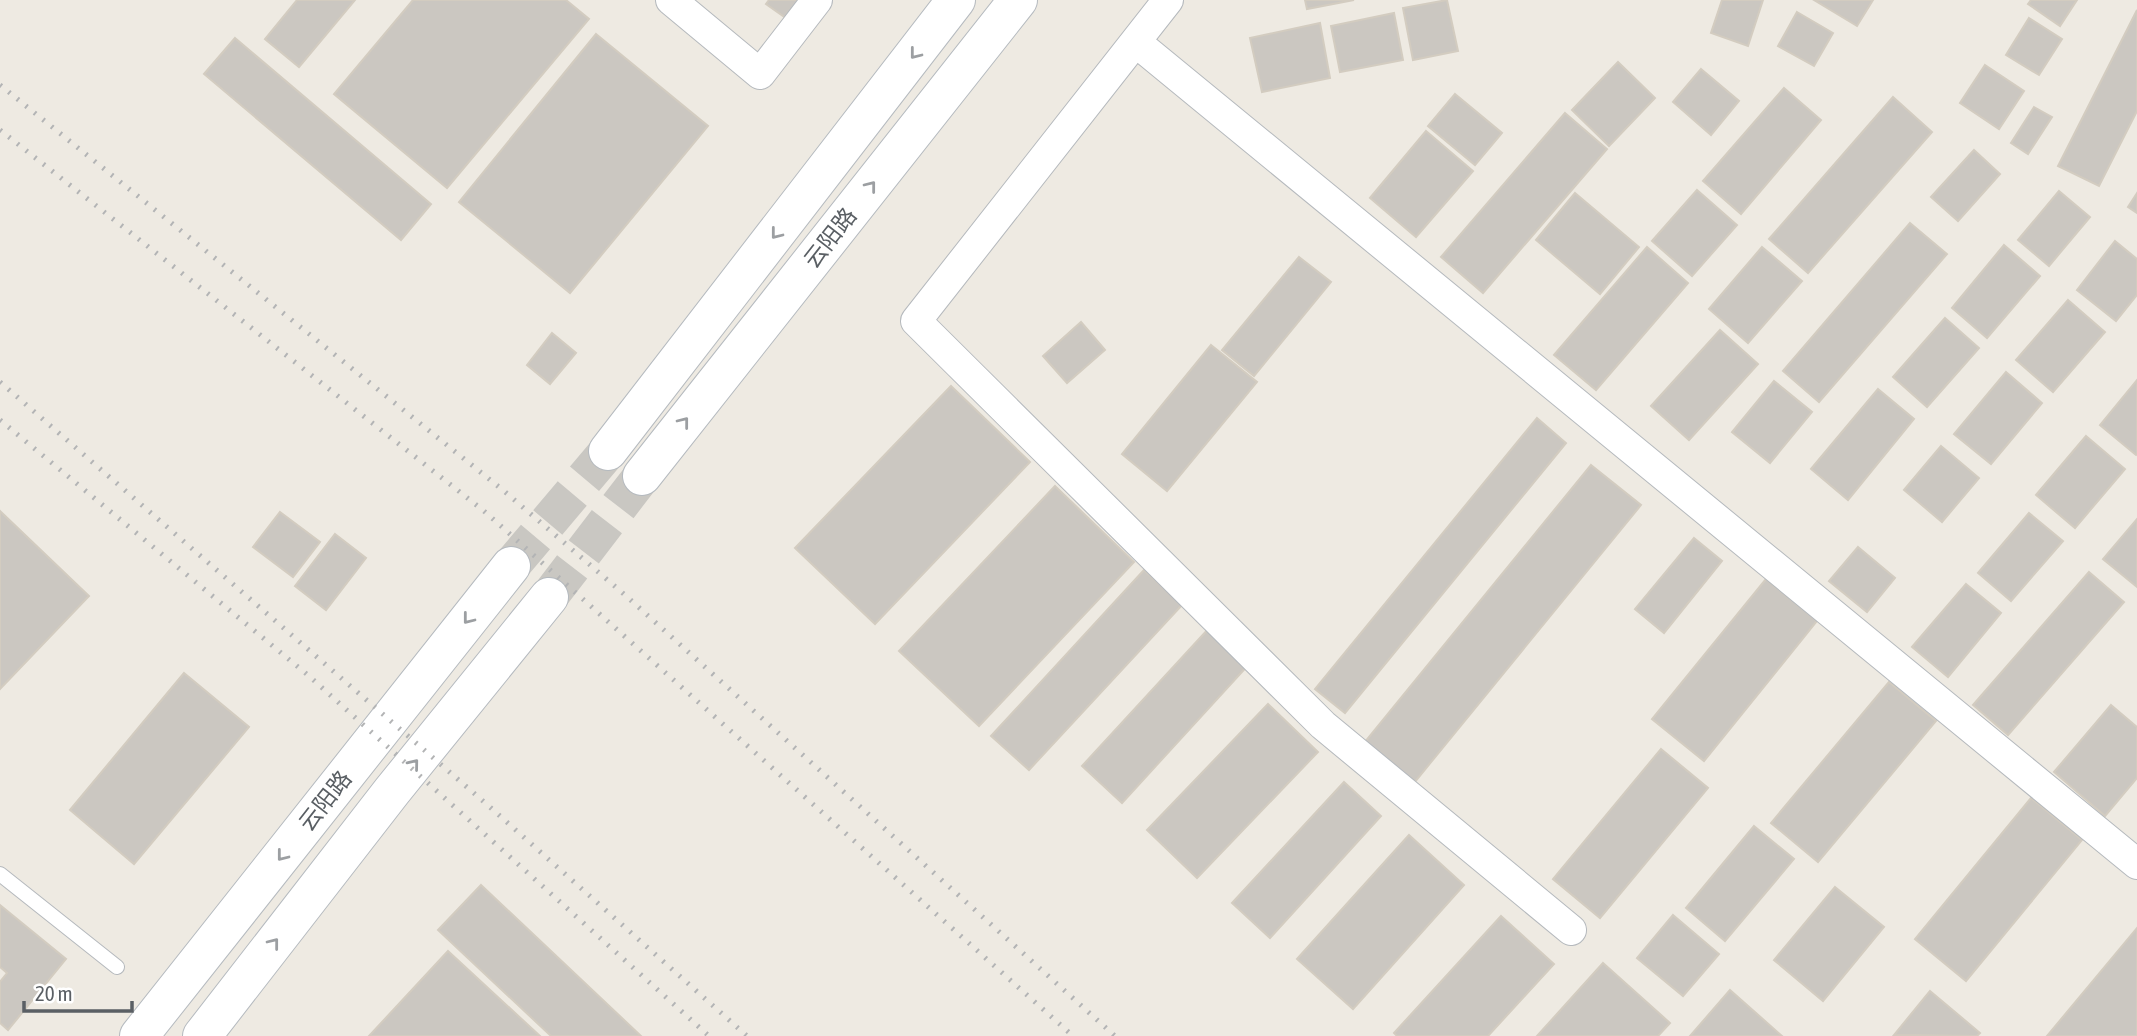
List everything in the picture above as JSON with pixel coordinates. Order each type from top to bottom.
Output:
[{"type":"street","points":[[671,0],[760,74],[817,0]]},
{"type":"street","name":"云阳路","points":[[608,451],[956,0]]},
{"type":"street","name":"云阳路","points":[[642,476],[1018,0]]},
{"type":"street","points":[[1168,0],[1137,43],[916,321],[1323,725],[1571,930]]},
{"type":"street","points":[[1137,43],[2137,864]]},
{"type":"street","name":"云阳路","points":[[139,1036],[511,566]]},
{"type":"street","name":"云阳路","points":[[202,1036],[392,791],[550,597]]},
{"type":"lane","points":[[0,874],[117,967]]},
{"type":"building","points":[[297,0],[355,0],[299,67],[265,39]]},
{"type":"building","points":[[413,0],[566,0],[589,19],[447,188],[334,94]]},
{"type":"building","points":[[769,0],[810,0],[793,23],[766,4]]},
{"type":"building","points":[[1305,0],[1354,0],[1307,9]]},
{"type":"building","points":[[1447,0],[1458,51],[1413,60],[1403,8]]},
{"type":"building","points":[[1722,0],[1763,0],[1748,46],[1711,33]]},
{"type":"building","points":[[1814,0],[1873,0],[1857,26]]},
{"type":"building","points":[[2031,0],[2077,0],[2060,26],[2028,4]]},
{"type":"building","points":[[2137,10],[2137,111],[2099,186],[2058,166]]},
{"type":"building","points":[[1797,12],[1833,33],[1814,66],[1778,46]]},
{"type":"building","points":[[1394,13],[1403,60],[1340,72],[1331,26]]},
{"type":"building","points":[[2029,18],[2062,39],[2039,75],[2006,55]]},
{"type":"building","points":[[1320,23],[1330,78],[1262,92],[1250,38]]},
{"type":"building","points":[[596,34],[708,126],[570,293],[459,202]]},
{"type":"building","points":[[235,38],[431,204],[401,240],[204,74]]},
{"type":"building","points":[[1618,62],[1655,98],[1609,146],[1572,110]]},
{"type":"building","points":[[1985,65],[2024,91],[1999,129],[1960,103]]},
{"type":"building","points":[[1701,69],[1739,101],[1711,135],[1673,102]]},
{"type":"building","points":[[1784,88],[1821,120],[1741,214],[1703,181]]},
{"type":"building","points":[[1455,94],[1502,133],[1475,165],[1428,126]]},
{"type":"building","points":[[1893,97],[1932,132],[1808,273],[1769,239]]},
{"type":"building","points":[[2034,107],[2052,117],[2028,154],[2011,143]]},
{"type":"building","points":[[1565,113],[1607,149],[1483,293],[1441,257]]},
{"type":"building","points":[[1426,131],[1473,171],[1416,237],[1370,198]]},
{"type":"building","points":[[1974,150],[2000,174],[1958,221],[1931,197]]},
{"type":"building","points":[[1697,190],[1737,225],[1692,276],[1652,241]]},
{"type":"building","points":[[2059,191],[2090,217],[2049,266],[2018,240]]},
{"type":"building","points":[[1575,193],[1639,247],[1600,294],[1536,240]]},
{"type":"building","points":[[2137,193],[2137,213],[2128,207]]},
{"type":"building","points":[[1910,223],[1947,254],[1819,402],[1783,371]]},
{"type":"building","points":[[2115,241],[2137,259],[2137,295],[2116,321],[2077,290]]},
{"type":"building","points":[[2004,245],[2040,276],[1987,338],[1952,308]]},
{"type":"building","points":[[1647,247],[1688,283],[1596,390],[1554,355]]},
{"type":"building","points":[[1762,247],[1802,281],[1748,343],[1709,309]]},
{"type":"building","points":[[1299,257],[1331,282],[1254,376],[1222,350]]},
{"type":"building","points":[[2068,300],[2105,332],[2053,392],[2016,360]]},
{"type":"building","points":[[1945,318],[1979,348],[1927,407],[1893,377]]},
{"type":"building","points":[[1081,322],[1105,350],[1067,383],[1043,356]]},
{"type":"building","points":[[1720,330],[1758,364],[1689,440],[1651,406]]},
{"type":"building","points":[[552,333],[576,353],[550,384],[527,365]]},
{"type":"building","points":[[1211,345],[1257,382],[1167,491],[1122,454]]},
{"type":"building","points":[[2006,372],[2042,403],[1991,464],[1954,434]]},
{"type":"building","points":[[2137,380],[2137,454],[2136,455],[2100,425]]},
{"type":"building","points":[[1774,381],[1812,412],[1770,463],[1732,432]]},
{"type":"building","points":[[951,386],[1030,462],[875,624],[795,548]]},
{"type":"building","points":[[1878,389],[1914,419],[1848,500],[1811,469]]},
{"type":"building","points":[[1537,418],[1566,443],[1345,713],[1315,689]]},
{"type":"building","points":[[2086,436],[2125,469],[2075,528],[2036,495]]},
{"type":"building","points":[[1941,446],[1979,478],[1942,522],[1904,490]]},
{"type":"building","points":[[1591,465],[1641,505],[1414,783],[1364,743]]},
{"type":"building","points":[[1055,486],[1134,562],[979,726],[899,651]]},
{"type":"building","points":[[0,511],[89,596],[0,689]]},
{"type":"building","points":[[280,512],[320,542],[293,577],[253,547]]},
{"type":"building","points":[[2029,513],[2063,541],[2011,601],[1978,573]]},
{"type":"building","points":[[2137,519],[2137,587],[2103,559]]},
{"type":"building","points":[[335,534],[366,558],[326,610],[295,586]]},
{"type":"building","points":[[1694,538],[1722,561],[1664,633],[1635,609]]},
{"type":"building","points":[[1858,547],[1895,578],[1867,612],[1829,581]]},
{"type":"building","points":[[1144,570],[1182,605],[1029,770],[991,736]]},
{"type":"building","points":[[2089,572],[2124,602],[2008,735],[1973,705]]},
{"type":"building","points":[[1766,579],[1817,621],[1704,761],[1652,719]]},
{"type":"building","points":[[1966,584],[2001,613],[1948,677],[1912,647]]},
{"type":"building","points":[[1211,626],[1251,662],[1122,803],[1082,766]]},
{"type":"building","points":[[184,673],[249,727],[134,864],[70,810]]},
{"type":"building","points":[[1889,682],[1936,721],[1818,862],[1771,823]]},
{"type":"building","points":[[1268,704],[1318,752],[1197,878],[1147,830]]},
{"type":"building","points":[[2111,705],[2137,727],[2137,778],[2105,816],[2054,772]]},
{"type":"building","points":[[1661,749],[1708,788],[1600,918],[1553,879]]},
{"type":"building","points":[[1344,782],[1381,816],[1270,938],[1232,903]]},
{"type":"building","points":[[2031,798],[2082,840],[1966,981],[1915,939]]},
{"type":"building","points":[[1754,826],[1794,859],[1725,941],[1686,908]]},
{"type":"building","points":[[1409,835],[1464,885],[1353,1009],[1297,959]]},
{"type":"building","points":[[481,885],[641,1036],[551,1036],[438,930]]},
{"type":"building","points":[[1835,887],[1884,927],[1823,1001],[1774,960]]},
{"type":"building","points":[[0,905],[66,959],[8,1030],[0,1023],[0,982],[7,973],[0,967]]},
{"type":"building","points":[[1673,915],[1719,954],[1683,996],[1637,958]]},
{"type":"building","points":[[1501,916],[1554,964],[1488,1036],[1397,1036],[1394,1033]]},
{"type":"building","points":[[2137,928],[2137,1036],[2047,1036]]},
{"type":"building","points":[[448,951],[540,1036],[369,1036]]},
{"type":"building","points":[[1603,963],[1670,1023],[1658,1036],[1537,1036]]},
{"type":"building","points":[[1730,990],[1782,1036],[1690,1036]]},
{"type":"building","points":[[1930,991],[1980,1033],[1977,1036],[1894,1035]]},
{"type":"tunnel","points":[[511,566],[608,451]]},
{"type":"tunnel","points":[[549,597],[642,476]]},
{"type":"railway","points":[[0,85],[504,491],[625,595],[1115,1036]]},
{"type":"railway","points":[[0,130],[484,511],[1073,1036]]},
{"type":"railway","points":[[0,382],[491,808],[747,1036]]},
{"type":"railway","points":[[0,420],[309,676],[709,1036]]}]
